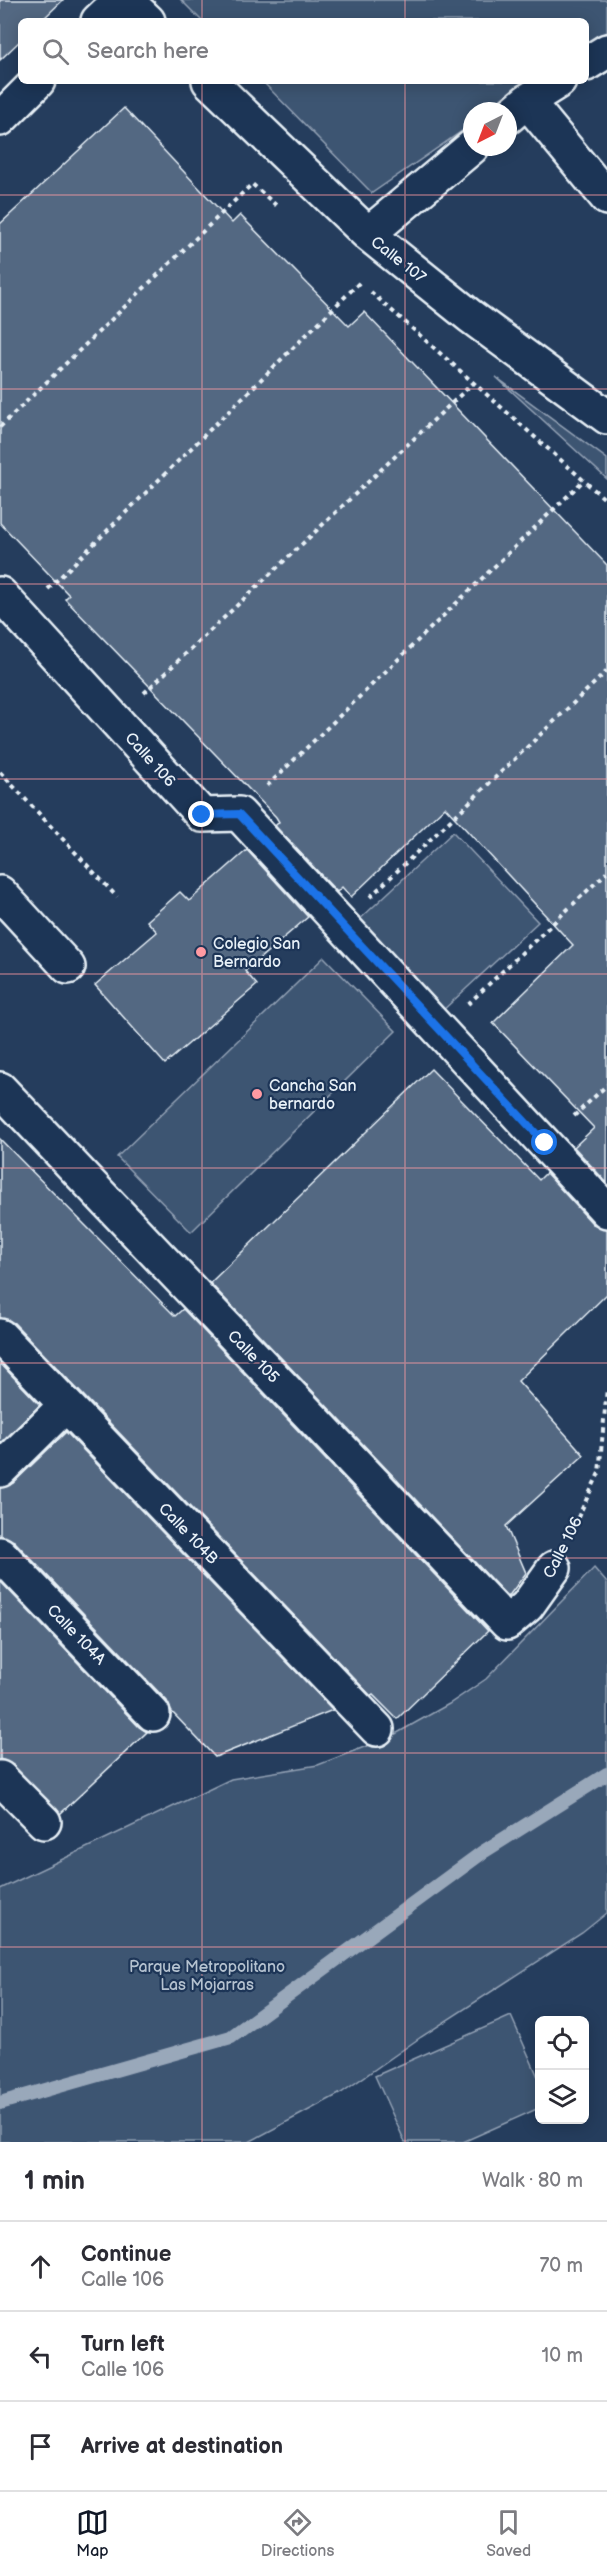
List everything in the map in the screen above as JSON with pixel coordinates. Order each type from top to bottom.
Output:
[{"type":"street","points":[[101,18],[120,0]]},
{"type":"street","points":[[126,0],[145,18]]},
{"type":"street","points":[[589,62],[607,51]]},
{"type":"street","points":[[0,119],[35,84]]},
{"type":"street","name":"Calle 107","points":[[212,84],[368,234],[470,316],[603,409]]},
{"type":"street","points":[[555,84],[518,109],[607,198]]},
{"type":"street","points":[[368,234],[463,155]]},
{"type":"street","name":"Calle 106","points":[[11,604],[202,815],[239,814]]},
{"type":"street","points":[[239,814],[607,1211]]},
{"type":"street","points":[[0,893],[68,968]]},
{"type":"street","name":"Calle 105","points":[[0,1089],[507,1623]]},
{"type":"street","name":"Calle 104B","points":[[0,1336],[377,1729]]},
{"type":"street","points":[[0,1470],[66,1405]]},
{"type":"street","name":"Calle 104A","points":[[0,1554],[153,1714]]},
{"type":"street","name":"Calle 106","points":[[507,1623],[527,1606],[554,1568]]},
{"type":"street","points":[[0,1778],[44,1822]]},
{"type":"path","points":[[0,427],[252,184],[286,214]]},
{"type":"path","points":[[352,274],[472,384],[607,501]]},
{"type":"path","points":[[11,604],[360,282]]},
{"type":"path","points":[[116,720],[472,384]]},
{"type":"path","points":[[239,814],[584,480]]},
{"type":"path","points":[[341,924],[607,671]]},
{"type":"path","points":[[0,772],[117,897]]},
{"type":"path","points":[[439,1032],[607,872]]},
{"type":"path","points":[[545,1143],[607,1085]]},
{"type":"path","name":"Calle 106","points":[[554,1568],[599,1473],[607,1388]]},
{"type":"green space","points":[[181,0],[607,0],[607,32],[589,44],[589,18],[199,18]]},
{"type":"green space","points":[[265,84],[531,84],[504,102],[463,102],[463,130],[372,193]]},
{"type":"green space","points":[[496,377],[607,459],[607,479]]},
{"type":"green space","points":[[453,832],[538,922],[440,1013],[358,921]]},
{"type":"green space","name":"Cancha San bernardo","points":[[324,957],[396,1031],[191,1232],[117,1157]]},
{"type":"green space","name":"Parque Metropolitano Las Mojarras","points":[[594,1568],[607,1583],[607,1913],[582,1933],[421,2037],[341,2093],[249,2142],[0,2142],[0,1889],[231,1779],[318,1765],[390,1737],[449,1704],[486,1679]]},
{"type":"green space","points":[[511,2016],[535,2070],[535,2110],[463,2142],[405,2142],[375,2076]]},
{"type":"building","points":[[0,0],[63,0],[44,18],[18,18],[18,43],[0,60]]},
{"type":"building","points":[[124,108],[232,223],[240,215],[349,326],[364,312],[607,565],[607,1183],[574,1147],[594,1128],[493,1023],[573,945],[445,807],[351,897],[342,887],[337,892],[275,826],[279,822],[276,817],[65,599],[69,595],[0,523],[0,224]]},
{"type":"building","name":"Colegio San Bernardo","points":[[247,850],[308,917],[245,971],[257,985],[165,1064],[95,985],[157,932],[147,921],[180,892],[189,901]]},
{"type":"building","points":[[431,1069],[539,1180],[546,1173],[593,1224],[607,1229],[607,1294],[518,1381],[584,1455],[506,1526],[526,1573],[508,1597],[210,1283]]},
{"type":"building","points":[[0,1139],[175,1316],[183,1309],[488,1631],[397,1719],[373,1695],[371,1696],[14,1323],[0,1318]]},
{"type":"building","points":[[0,1363],[40,1405],[0,1444]]},
{"type":"building","points":[[66,1432],[333,1710],[215,1757],[171,1711],[167,1701],[14,1541],[0,1536],[0,1488],[13,1483]]},
{"type":"building","points":[[0,1581],[139,1727],[147,1732],[60,1814],[13,1765],[0,1759]]},
{"type":"waterway","points":[[0,2103],[231,2037],[483,1852],[607,1774]]},
{"type":"place","name":"Colegio San Bernardo","points":[[201,952]]},
{"type":"place","name":"Cancha San bernardo","points":[[257,1094]]},
{"type":"route","points":[[202,815],[239,814],[439,1032],[545,1143]]}]
